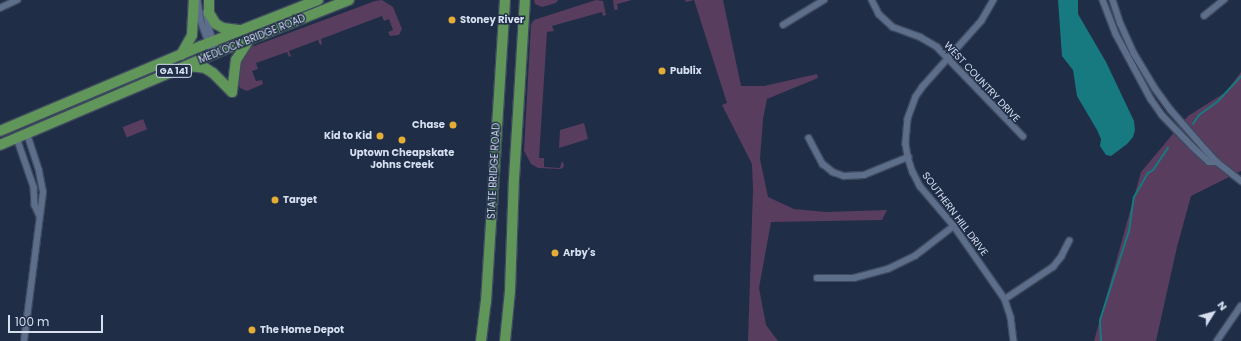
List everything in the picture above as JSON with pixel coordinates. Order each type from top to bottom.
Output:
[{"type":"highway","points":[[181,55],[192,35],[194,0]]},
{"type":"highway","points":[[208,0],[211,17],[219,26],[227,29],[243,30]]},
{"type":"highway","name":"MEDLOCK BRIDGE ROAD","points":[[0,131],[211,42],[318,0]]},
{"type":"highway","name":"MEDLOCK BRIDGE ROAD","points":[[0,145],[215,53],[349,0]]},
{"type":"highway","name":"STATE BRIDGE ROAD","points":[[481,341],[486,302],[505,0]]},
{"type":"highway","name":"STATE BRIDGE ROAD","points":[[505,341],[510,291],[515,172],[526,0]]},
{"type":"highway","points":[[185,66],[205,68],[217,76],[232,92],[236,60],[250,39]]},
{"type":"street","points":[[0,8],[17,0]]},
{"type":"street","points":[[198,0],[201,21],[215,53]]},
{"type":"street","points":[[208,0],[207,20],[211,42]]},
{"type":"street","points":[[783,25],[824,0]]},
{"type":"street","name":"WEST COUNTRY DRIVE","points":[[872,0],[880,14],[893,27],[929,41],[1023,136]]},
{"type":"street","name":"SOUTHERN HILL DRIVE","points":[[994,0],[982,21],[923,87],[912,106],[906,132],[908,157],[920,186],[954,226],[1005,299],[1012,317],[1014,341]]},
{"type":"street","points":[[1103,0],[1120,44],[1151,99],[1162,115],[1209,162],[1217,162]]},
{"type":"street","points":[[1113,0],[1121,24],[1134,53],[1155,88],[1171,110],[1217,162],[1241,181]]},
{"type":"street","points":[[1204,16],[1224,0]]},
{"type":"street","points":[[24,341],[43,188],[27,134]]},
{"type":"street","points":[[17,138],[34,187],[35,205],[39,214]]},
{"type":"street","points":[[810,138],[823,164],[833,172],[844,176],[864,175],[908,157]]},
{"type":"street","points":[[817,278],[854,278],[888,269],[915,256],[954,226]]},
{"type":"street","points":[[1005,299],[1053,267],[1061,257],[1069,241]]},
{"type":"street","points":[[1217,341],[1241,306]]},
{"type":"shaded area","points":[[382,0],[393,7],[402,29],[399,35],[390,36],[388,32],[393,30],[389,19],[384,21],[382,16],[321,39],[322,44],[320,45],[318,40],[289,51],[291,56],[289,57],[287,52],[256,63],[258,69],[252,71],[256,81],[262,80],[263,84],[247,91],[240,88],[238,82],[239,59],[251,47],[375,1]]},
{"type":"shaded area","points":[[534,0],[558,0],[556,3],[542,7],[535,4]]},
{"type":"shaded area","points":[[596,0],[603,1],[606,15],[603,16],[602,12],[552,26],[554,31],[547,32],[539,158],[544,158],[544,167],[560,168],[562,161],[564,165],[563,168],[560,169],[538,168],[531,164],[524,151],[531,24],[534,20]]},
{"type":"shaded area","points":[[613,0],[632,0],[617,4],[618,9],[616,10],[614,9]]},
{"type":"shaded area","points":[[694,0],[723,0],[741,86],[764,86],[817,74],[818,78],[767,99],[763,119],[760,159],[768,197],[794,209],[826,212],[887,210],[882,220],[771,222],[759,288],[766,325],[778,341],[748,341],[753,190],[752,164],[722,105],[727,103]]},
{"type":"shaded area","points":[[1058,0],[1078,0],[1078,14],[1106,62],[1134,121],[1135,130],[1133,137],[1127,144],[1111,156],[1106,155],[1100,146],[1101,139],[1097,130],[1077,96],[1073,70],[1062,56]]},
{"type":"shaded area","points":[[1241,72],[1241,171],[1191,196],[1177,247],[1156,341],[1094,341],[1141,172],[1188,116],[1226,92]]},
{"type":"shaded area","points":[[143,119],[147,129],[127,137],[123,127]]},
{"type":"shaded area","points":[[584,123],[588,139],[559,148],[560,130]]},
{"type":"waterway","points":[[1193,124],[1199,115],[1218,101],[1241,76]]},
{"type":"waterway","points":[[1101,341],[1100,320],[1129,231],[1134,197],[1148,173],[1153,170],[1168,148]]},
{"type":"place","name":"Stoney River","points":[[452,20]]},
{"type":"place","name":"Publix","points":[[662,71]]},
{"type":"place","name":"Chase","points":[[453,125]]},
{"type":"place","name":"Kid to Kid","points":[[380,136]]},
{"type":"place","name":"Uptown Cheapskate Johns Creek","points":[[402,140]]},
{"type":"place","name":"Target","points":[[275,200]]},
{"type":"place","name":"Arby's","points":[[555,253]]},
{"type":"place","name":"The Home Depot","points":[[252,330]]}]
